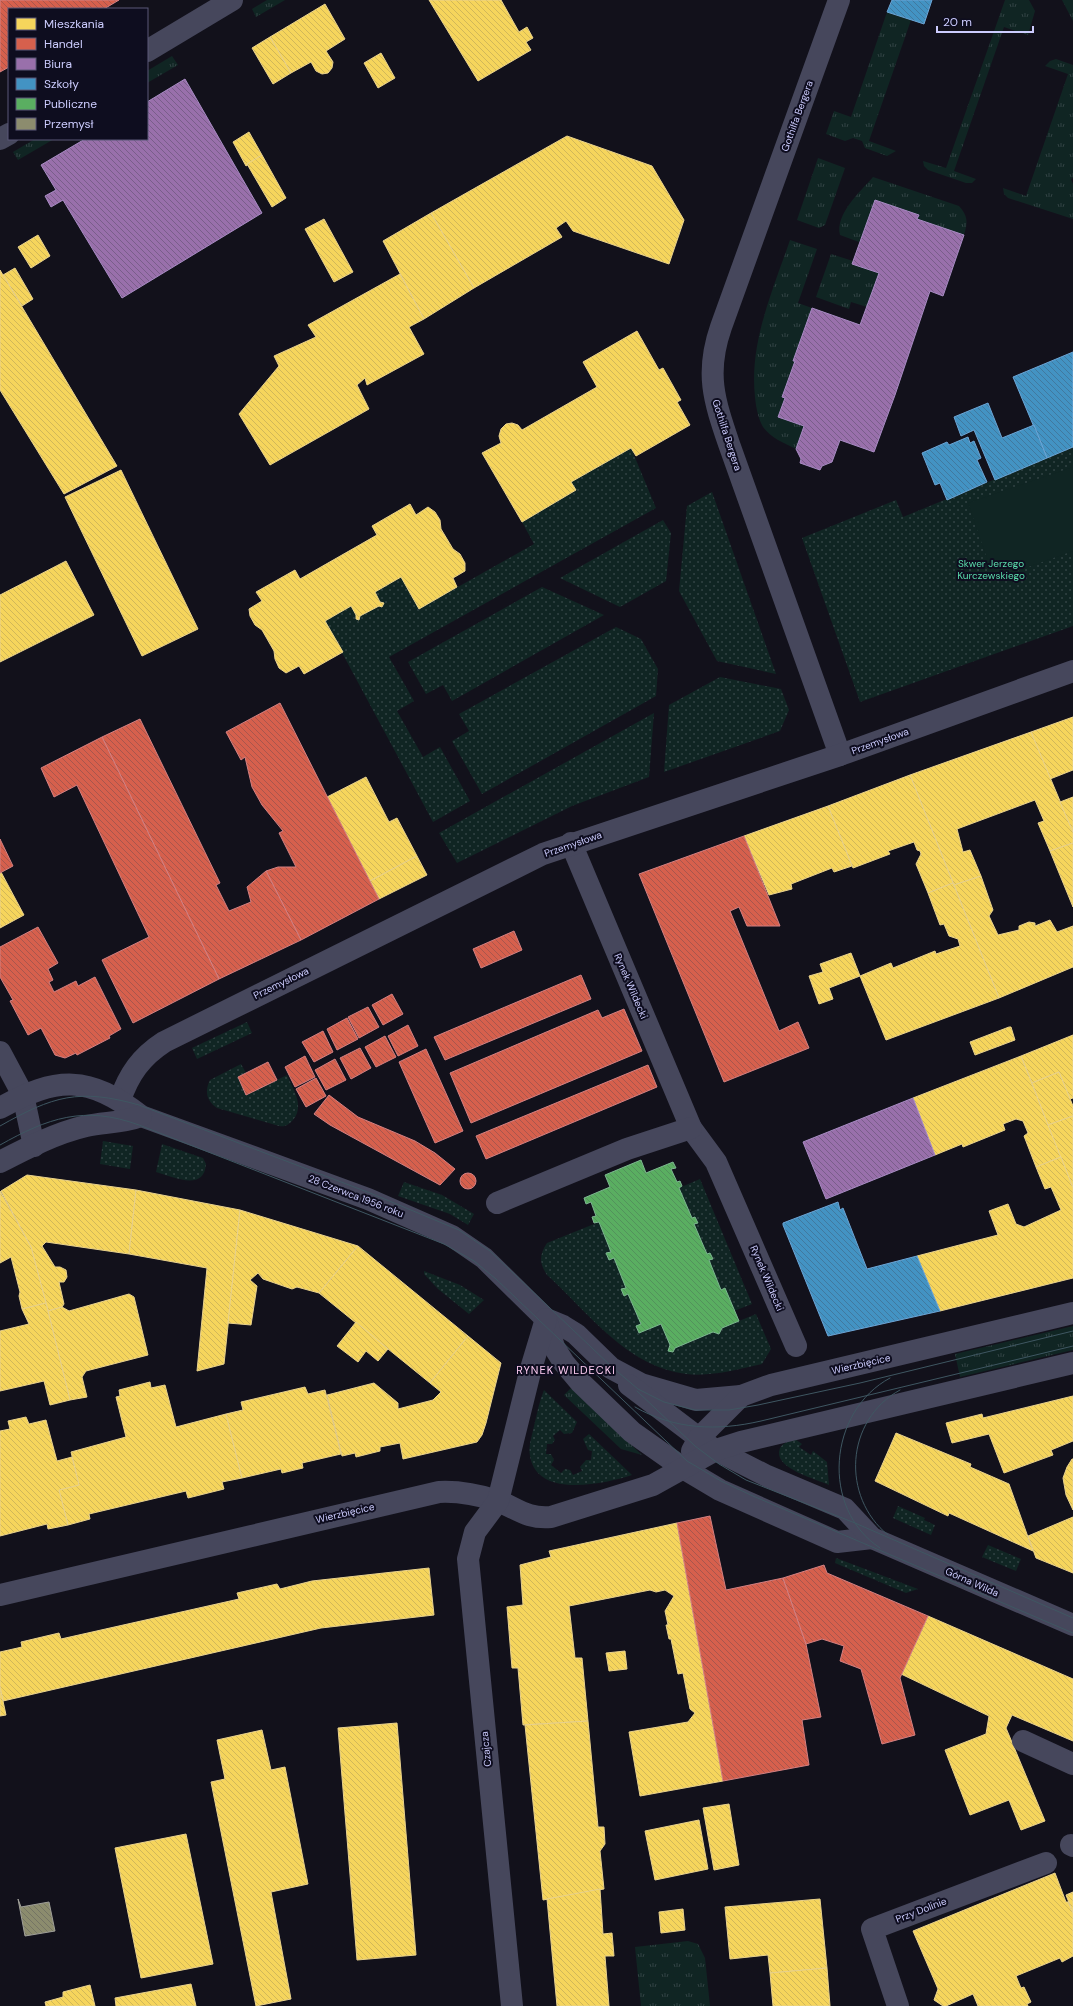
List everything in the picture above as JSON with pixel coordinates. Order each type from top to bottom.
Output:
[{"type":"street","points":[[148,50],[232,0]]},
{"type":"street","name":"Gothilfa Bergera","points":[[839,0],[721,327],[715,348],[712,373],[716,405],[728,444],[840,755]]},
{"type":"street","name":"Przemysłowa","points":[[120,1100],[127,1080],[137,1065],[148,1053],[164,1042],[475,886],[543,854],[571,843],[840,755],[1073,671]]},
{"type":"street","name":"Rynek Wildecki","points":[[571,843],[691,1128],[716,1162],[796,1346]]},
{"type":"street","points":[[0,1052],[23,1095],[34,1146]]},
{"type":"street","name":"28 Czerwca 1956 roku","points":[[0,1108],[23,1095],[52,1087],[76,1085],[96,1088],[120,1100],[141,1116],[368,1199],[452,1236],[484,1258],[546,1319],[563,1326],[576,1334],[611,1368],[656,1407],[699,1438]]},
{"type":"street","points":[[0,1162],[77,1128],[127,1121],[141,1116]]},
{"type":"street","points":[[497,1203],[627,1149],[691,1128]]},
{"type":"street","name":"Wierzbięcice","points":[[683,1468],[699,1438],[742,1396],[771,1385],[1073,1313]]},
{"type":"street","points":[[498,1501],[530,1372],[546,1319]]},
{"type":"street","name":"28 Czerwca 1956 roku","points":[[546,1319],[554,1347],[564,1363],[580,1382],[632,1432],[683,1468]]},
{"type":"street","name":"Wierzbięcice","points":[[0,1595],[428,1493],[456,1492],[498,1501],[524,1514],[534,1517],[551,1517],[654,1485],[716,1450],[766,1436],[1073,1363]]},
{"type":"street","name":"28 Czerwca 1956 roku","points":[[611,1368],[640,1384],[696,1400],[742,1396]]},
{"type":"street","points":[[766,1436],[757,1442],[754,1456],[760,1469],[767,1476]]},
{"type":"street","name":"Górna Wilda","points":[[699,1438],[716,1450],[767,1476],[845,1510],[872,1538],[1073,1625]]},
{"type":"street","name":"Górna Wilda","points":[[683,1468],[720,1490],[837,1542],[872,1538]]},
{"type":"street","name":"Czajcza","points":[[498,1501],[475,1532],[469,1549],[468,1569],[512,2006]]},
{"type":"street","points":[[1023,1742],[1073,1764]]},
{"type":"street","name":"Przy Dolinie","points":[[898,2006],[872,1929],[1046,1863]]},
{"type":"green space","points":[[267,0],[285,0],[256,17],[252,9]]},
{"type":"green space","points":[[1005,0],[1029,0],[1035,11],[1028,35],[1004,27],[954,171],[976,179],[972,183],[966,183],[928,170],[924,166],[923,161],[946,168]]},
{"type":"green space","points":[[1062,0],[1073,0],[1073,21]]},
{"type":"green space","points":[[887,12],[911,20],[869,141],[896,151],[887,156],[865,148],[862,141],[853,138],[845,141],[826,134],[834,111],[851,117]]},
{"type":"green space","points":[[172,56],[178,65],[148,82],[148,70]]},
{"type":"green space","points":[[1056,59],[1073,65],[1073,178],[1071,179],[1073,184],[1073,219],[1008,198],[1004,194],[1003,188],[1026,196],[1068,74],[1045,66],[1050,61]]},
{"type":"green space","points":[[33,140],[52,140],[18,160],[13,152]]},
{"type":"green space","points":[[818,158],[845,168],[825,225],[819,228],[797,220]]},
{"type":"green space","points":[[873,177],[959,206],[966,216],[964,235],[917,219],[918,215],[860,240],[859,242],[840,235],[839,227],[845,211]]},
{"type":"green space","points":[[790,240],[817,249],[798,303],[812,308],[782,397],[785,398],[778,417],[804,426],[796,449],[774,437],[763,427],[757,409],[754,377],[759,336],[770,297]]},
{"type":"green space","points":[[831,254],[853,261],[852,264],[879,273],[867,307],[851,302],[849,309],[816,297]]},
{"type":"green space","name":"Skwer Jerzego Kurczewskiego","points":[[1073,447],[1073,626],[860,702],[802,538],[896,500],[903,517]]},
{"type":"green space","points":[[631,448],[656,508],[389,657],[414,701],[397,711],[423,757],[440,747],[470,801],[433,822],[325,621],[351,606],[356,615],[356,619],[359,620],[360,616],[379,606],[382,606],[384,603],[380,602],[375,592],[401,577],[419,609],[534,544],[522,522],[575,491],[571,482]]},
{"type":"green space","points":[[1073,467],[1073,551],[994,579],[968,503]]},
{"type":"green space","points":[[712,492],[776,674],[717,661],[679,591],[687,506]]},
{"type":"green space","points":[[663,520],[671,533],[666,581],[620,607],[560,578]]},
{"type":"green space","points":[[542,587],[604,615],[452,701],[443,685],[426,694],[408,662]]},
{"type":"green space","points":[[616,627],[641,639],[658,669],[656,696],[482,794],[452,741],[469,731],[459,714]]},
{"type":"green space","points":[[720,677],[781,689],[789,710],[780,731],[664,772],[669,705]]},
{"type":"green space","points":[[654,713],[649,777],[572,806],[457,863],[439,833]]},
{"type":"green space","points":[[247,1022],[252,1033],[197,1059],[192,1048]]},
{"type":"green space","points":[[241,1064],[246,1073],[238,1077],[246,1095],[287,1075],[295,1092],[298,1103],[296,1115],[290,1123],[285,1126],[279,1126],[217,1108],[211,1102],[207,1092],[210,1080]]},
{"type":"green space","points":[[103,1141],[133,1146],[130,1169],[100,1164]]},
{"type":"green space","points":[[162,1144],[203,1158],[206,1164],[204,1173],[200,1178],[187,1180],[156,1172]]},
{"type":"green space","points":[[700,1179],[752,1304],[734,1311],[725,1289],[721,1290],[709,1260],[712,1259],[710,1253],[707,1254],[694,1224],[698,1222],[695,1217],[692,1218],[679,1188]]},
{"type":"green space","points":[[404,1182],[442,1195],[474,1214],[468,1225],[450,1214],[398,1196]]},
{"type":"green space","points":[[599,1222],[611,1252],[606,1254],[609,1260],[614,1258],[626,1288],[621,1289],[624,1296],[628,1294],[641,1324],[636,1326],[639,1333],[661,1324],[670,1345],[668,1350],[673,1352],[675,1348],[713,1332],[719,1334],[722,1328],[756,1314],[771,1349],[762,1364],[715,1373],[696,1375],[686,1374],[665,1369],[645,1360],[610,1336],[547,1275],[541,1263],[542,1251],[547,1243]]},
{"type":"green space","points":[[424,1271],[460,1285],[484,1300],[469,1314],[438,1289],[424,1274]]},
{"type":"green space","points":[[1073,1326],[1073,1350],[960,1377],[955,1354]]},
{"type":"green space","points":[[571,1388],[642,1455],[621,1449],[564,1395]]},
{"type":"green space","points":[[544,1390],[577,1422],[572,1433],[564,1434],[560,1430],[553,1436],[555,1440],[552,1444],[547,1444],[546,1454],[551,1454],[554,1460],[551,1465],[561,1473],[565,1469],[570,1470],[573,1475],[582,1471],[580,1467],[586,1460],[591,1460],[592,1451],[588,1450],[583,1439],[589,1434],[632,1475],[605,1482],[573,1485],[558,1483],[545,1478],[535,1470],[530,1456],[530,1445],[538,1408]]},
{"type":"green space","points":[[795,1439],[802,1444],[799,1447],[811,1455],[813,1451],[827,1462],[829,1485],[798,1473],[784,1463],[780,1458],[779,1452],[781,1447],[785,1443]]},
{"type":"green space","points":[[898,1506],[925,1518],[924,1520],[935,1525],[931,1535],[893,1518]]},
{"type":"green space","points":[[988,1545],[1021,1559],[1016,1571],[982,1557]]},
{"type":"green space","points":[[836,1558],[918,1589],[906,1593],[835,1563]]},
{"type":"green space","points":[[688,1941],[698,1944],[705,1958],[710,2006],[641,2006],[635,1947]]},
{"type":"building: Mieszkania","points":[[429,0],[501,0],[519,32],[527,27],[533,38],[526,42],[531,50],[478,81]]},
{"type":"building: Mieszkania","points":[[325,4],[345,39],[326,51],[333,62],[332,68],[328,73],[322,74],[316,71],[311,62],[291,73],[270,37]]},
{"type":"building: Mieszkania","points":[[270,37],[291,73],[273,84],[252,48]]},
{"type":"building: Mieszkania","points":[[381,53],[395,78],[378,88],[364,63]]},
{"type":"building: Mieszkania","points":[[249,132],[262,155],[246,166],[233,142]]},
{"type":"building: Mieszkania","points":[[567,136],[652,166],[684,220],[669,264],[573,231],[566,221],[556,228],[562,237],[474,288],[431,213]]},
{"type":"building: Mieszkania","points":[[262,155],[286,198],[272,207],[247,164]]},
{"type":"building: Mieszkania","points":[[431,213],[474,288],[424,319],[383,241]]},
{"type":"building: Mieszkania","points":[[324,219],[353,272],[334,282],[305,229]]},
{"type":"building: Mieszkania","points":[[38,235],[50,256],[31,268],[18,247]]},
{"type":"building: Mieszkania","points":[[15,268],[33,299],[22,306],[3,275]]},
{"type":"building: Mieszkania","points":[[0,270],[117,466],[64,494],[0,390]]},
{"type":"building: Mieszkania","points":[[400,274],[424,319],[409,327],[424,354],[367,385],[365,378],[357,385],[369,409],[270,465],[239,414],[279,366],[274,356],[316,337],[308,325]]},
{"type":"building: Mieszkania","points":[[637,331],[659,370],[663,368],[681,400],[677,402],[690,425],[636,456],[631,448],[571,482],[576,490],[522,522],[482,453],[501,443],[499,436],[501,429],[506,424],[512,423],[518,425],[522,430],[597,387],[583,362]]},
{"type":"building: Mieszkania","points":[[121,470],[198,629],[142,656],[65,497]]},
{"type":"building: Mieszkania","points":[[410,504],[416,515],[428,507],[435,512],[440,520],[441,529],[453,549],[460,554],[465,563],[465,571],[453,578],[457,587],[419,609],[401,577],[375,592],[380,602],[384,603],[382,607],[379,606],[360,616],[359,620],[356,619],[356,615],[351,606],[325,621],[343,652],[304,674],[299,666],[286,673],[279,668],[275,659],[274,651],[262,630],[255,625],[250,616],[249,609],[262,601],[256,592],[295,570],[300,579],[377,535],[372,526]]},
{"type":"building: Mieszkania","points":[[66,561],[94,615],[0,662],[0,595]]},
{"type":"building: Mieszkania","points":[[1073,717],[1073,770],[1050,779],[1031,732]]},
{"type":"building: Mieszkania","points":[[1031,732],[1073,832],[1073,843],[1050,851],[1038,823],[1044,821],[1035,800],[957,829],[963,852],[970,850],[981,876],[954,885],[910,775]]},
{"type":"building: Mieszkania","points":[[910,775],[953,883],[928,893],[916,864],[921,854],[920,851],[917,850],[914,842],[888,851],[890,854],[853,868],[828,806]]},
{"type":"building: Mieszkania","points":[[366,777],[389,822],[397,818],[417,856],[370,881],[327,797]]},
{"type":"building: Mieszkania","points":[[1073,797],[1073,832],[1060,802]]},
{"type":"building: Mieszkania","points":[[828,806],[852,866],[834,872],[832,868],[791,884],[792,889],[769,895],[744,836]]},
{"type":"building: Mieszkania","points":[[1073,843],[1073,907],[1050,851]]},
{"type":"building: Mieszkania","points":[[417,856],[427,875],[379,899],[370,881]]},
{"type":"building: Mieszkania","points":[[1,872],[24,915],[0,928],[0,873]]},
{"type":"building: Mieszkania","points":[[981,876],[993,910],[989,916],[998,935],[1019,930],[1019,926],[1029,922],[1035,923],[1035,926],[1050,920],[1057,932],[1073,926],[1073,967],[999,998],[954,885]]},
{"type":"building: Mieszkania","points":[[953,883],[999,998],[886,1040],[860,976],[891,963],[893,968],[935,951],[936,954],[960,946],[958,939],[949,936],[944,924],[940,925],[928,893]]},
{"type":"building: Mieszkania","points":[[851,953],[860,976],[829,988],[833,999],[819,1004],[809,976],[823,972],[820,964]]},
{"type":"building: Mieszkania","points":[[1011,1027],[1015,1040],[975,1055],[970,1042]]},
{"type":"building: Mieszkania","points":[[1073,1035],[1073,1098],[1070,1099],[1059,1072],[1032,1083],[1021,1056]]},
{"type":"building: Mieszkania","points":[[1021,1056],[1061,1157],[1036,1167],[1024,1136],[1028,1133],[1023,1121],[1016,1119],[1003,1124],[1005,1130],[963,1147],[962,1144],[935,1155],[913,1098]]},
{"type":"building: Mieszkania","points":[[1059,1072],[1073,1106],[1073,1116],[1048,1125],[1032,1083]]},
{"type":"building: Mieszkania","points":[[1073,1116],[1073,1188],[1048,1125]]},
{"type":"building: Mieszkania","points":[[1061,1157],[1073,1188],[1073,1278],[940,1311],[917,1256],[998,1235],[989,1211],[1008,1204],[1016,1224],[1024,1227],[1061,1210],[1051,1187],[1045,1189],[1036,1167]]},
{"type":"building: Mieszkania","points":[[27,1175],[136,1190],[129,1254],[46,1242],[42,1246],[55,1267],[60,1267],[66,1270],[67,1277],[64,1282],[59,1282],[64,1304],[62,1307],[48,1311],[31,1247],[1,1191]]},
{"type":"building: Mieszkania","points":[[136,1190],[240,1210],[224,1364],[197,1371],[207,1268],[129,1254]]},
{"type":"building: Mieszkania","points":[[0,1191],[31,1247],[46,1303],[22,1309],[19,1296],[20,1292],[11,1257],[0,1263]]},
{"type":"building: Mieszkania","points":[[240,1210],[358,1246],[319,1293],[297,1287],[292,1289],[263,1279],[258,1273],[250,1280],[257,1286],[251,1325],[228,1323]]},
{"type":"building: Mieszkania","points":[[358,1246],[468,1336],[430,1383],[319,1293]]},
{"type":"building: Mieszkania","points":[[129,1294],[134,1297],[148,1355],[86,1371],[82,1377],[87,1397],[70,1400],[48,1311],[62,1307],[69,1311]]},
{"type":"building: Mieszkania","points":[[46,1303],[70,1400],[50,1405],[44,1381],[0,1391],[0,1331],[29,1324],[22,1309]]},
{"type":"building: Mieszkania","points":[[356,1322],[388,1349],[378,1361],[366,1351],[358,1362],[337,1346]]},
{"type":"building: Mieszkania","points":[[468,1336],[501,1363],[486,1423],[482,1435],[477,1442],[403,1459],[400,1443],[380,1447],[380,1451],[356,1457],[355,1453],[342,1456],[327,1395],[374,1383],[398,1403],[398,1409],[433,1400],[441,1392],[430,1383]]},
{"type":"building: Mieszkania","points":[[150,1382],[151,1388],[165,1385],[176,1427],[226,1414],[242,1478],[222,1482],[224,1489],[188,1498],[186,1491],[89,1514],[90,1519],[68,1525],[59,1490],[79,1485],[71,1452],[126,1437],[116,1397],[120,1396],[119,1390]]},
{"type":"building: Mieszkania","points":[[305,1387],[308,1394],[325,1390],[341,1454],[302,1463],[303,1468],[282,1473],[281,1469],[242,1478],[226,1414],[243,1410],[241,1402]]},
{"type":"building: Mieszkania","points":[[1073,1396],[1073,1441],[1051,1450],[1053,1455],[1004,1473],[989,1434],[952,1443],[946,1423],[982,1414],[983,1418]]},
{"type":"building: Mieszkania","points":[[26,1417],[29,1424],[46,1420],[57,1461],[72,1457],[79,1485],[59,1490],[68,1525],[48,1529],[47,1524],[0,1536],[0,1431],[10,1429],[8,1421]]},
{"type":"building: Mieszkania","points":[[896,1433],[971,1464],[970,1467],[1009,1484],[1033,1551],[949,1513],[948,1516],[875,1481]]},
{"type":"building: Mieszkania","points":[[1072,1459],[1073,1510],[1066,1495],[1063,1478]]},
{"type":"building: Mieszkania","points":[[1073,1517],[1073,1573],[1036,1558],[1028,1536]]},
{"type":"building: Mieszkania","points":[[677,1523],[723,1781],[640,1796],[629,1732],[688,1722],[695,1713],[690,1709],[683,1673],[678,1674],[671,1639],[669,1639],[666,1625],[668,1625],[665,1611],[674,1596],[665,1590],[656,1592],[650,1590],[569,1606],[575,1658],[582,1658],[588,1721],[523,1725],[518,1668],[512,1668],[507,1607],[523,1605],[520,1565],[551,1557],[549,1551]]},
{"type":"building: Mieszkania","points":[[429,1568],[434,1615],[321,1628],[3,1701],[0,1687],[0,1652],[22,1647],[21,1642],[59,1633],[61,1639],[239,1599],[237,1593],[277,1584],[280,1589],[312,1581]]},
{"type":"building: Mieszkania","points":[[928,1616],[1073,1679],[1073,1741],[1012,1715],[1006,1728],[1045,1821],[1021,1830],[1009,1800],[970,1815],[945,1750],[986,1734],[989,1716],[901,1674]]},
{"type":"building: Mieszkania","points":[[625,1651],[627,1669],[609,1671],[606,1653]]},
{"type":"building: Mieszkania","points":[[0,1687],[6,1715],[0,1716]]},
{"type":"building: Mieszkania","points":[[588,1721],[598,1827],[604,1827],[605,1844],[600,1851],[604,1889],[543,1900],[525,1725]]},
{"type":"building: Mieszkania","points":[[397,1723],[416,1955],[357,1960],[338,1728]]},
{"type":"building: Mieszkania","points":[[262,1730],[271,1770],[285,1767],[308,1884],[271,1892],[291,1999],[256,2006],[211,1782],[225,1779],[217,1740]]},
{"type":"building: Mieszkania","points":[[729,1804],[739,1865],[714,1870],[703,1808]]},
{"type":"building: Mieszkania","points":[[699,1820],[708,1869],[655,1880],[645,1831]]},
{"type":"building: Mieszkania","points":[[186,1834],[213,1964],[141,1978],[115,1848]]},
{"type":"building: Mieszkania","points":[[1055,1873],[1066,1902],[1068,1902],[1073,1913],[1073,1956],[1062,1962],[1060,1958],[1016,1976],[1021,1988],[1024,1987],[1031,2002],[1027,2004],[1028,2006],[978,2006],[973,1994],[946,2006],[943,2006],[934,2000],[938,1989],[913,1931]]},
{"type":"building: Mieszkania","points":[[600,1889],[603,1934],[612,1933],[614,1956],[605,1956],[609,2006],[557,2006],[547,1899]]},
{"type":"building: Mieszkania","points":[[1073,1892],[1073,1913],[1066,1895]]},
{"type":"building: Mieszkania","points":[[820,1899],[827,1968],[770,1973],[768,1955],[730,1959],[725,1907]]},
{"type":"building: Mieszkania","points":[[683,1909],[685,1930],[661,1933],[659,1912]]},
{"type":"building: Mieszkania","points":[[827,1968],[830,2006],[773,2006],[770,1973]]},
{"type":"building: Mieszkania","points":[[191,1984],[196,2006],[116,2006],[115,1998]]},
{"type":"building: Mieszkania","points":[[90,1985],[95,2006],[46,2006],[45,2002],[63,1997],[63,1992]]},
{"type":"building: Handel","points":[[0,0],[119,0],[106,8],[8,8],[8,68],[0,72]]},
{"type":"building: Handel","points":[[280,703],[379,899],[301,940],[266,871],[278,867],[296,867],[279,833],[283,831],[262,805],[252,787],[245,757],[241,760],[226,732]]},
{"type":"building: Handel","points":[[140,719],[220,883],[216,885],[229,911],[251,902],[247,887],[266,871],[301,940],[219,979],[102,737]]},
{"type":"building: Handel","points":[[102,737],[219,979],[133,1023],[102,960],[149,937],[77,785],[54,797],[41,768]]},
{"type":"building: Handel","points":[[744,836],[780,926],[747,926],[739,907],[730,911],[779,1031],[798,1022],[809,1048],[724,1082],[639,874]]},
{"type":"building: Handel","points":[[0,839],[13,866],[0,873]]},
{"type":"building: Handel","points":[[38,927],[58,963],[48,969],[53,980],[49,982],[54,992],[76,981],[78,986],[95,977],[121,1029],[109,1036],[110,1038],[77,1055],[76,1053],[65,1058],[55,1055],[41,1028],[28,1035],[10,1001],[13,1000],[0,977],[0,947]]},
{"type":"building: Handel","points":[[514,931],[522,950],[481,968],[473,949]]},
{"type":"building: Handel","points":[[581,975],[591,999],[445,1060],[434,1037]]},
{"type":"building: Handel","points":[[392,994],[403,1014],[383,1025],[372,1005]]},
{"type":"building: Handel","points":[[368,1007],[379,1027],[359,1038],[348,1017]]},
{"type":"building: Handel","points":[[624,1009],[642,1051],[471,1123],[450,1073],[598,1010],[602,1018]]},
{"type":"building: Handel","points":[[347,1018],[358,1039],[337,1050],[327,1029]]},
{"type":"building: Handel","points":[[408,1025],[418,1046],[398,1056],[388,1036]]},
{"type":"building: Handel","points":[[323,1031],[333,1052],[314,1062],[302,1042]]},
{"type":"building: Handel","points":[[385,1036],[396,1057],[376,1067],[365,1047]]},
{"type":"building: Handel","points":[[360,1048],[371,1068],[351,1079],[340,1058]]},
{"type":"building: Handel","points":[[426,1049],[463,1131],[435,1143],[399,1062]]},
{"type":"building: Handel","points":[[305,1056],[315,1077],[295,1087],[285,1067]]},
{"type":"building: Handel","points":[[335,1059],[346,1080],[326,1090],[315,1070]]},
{"type":"building: Handel","points":[[268,1062],[277,1080],[246,1095],[238,1077]]},
{"type":"building: Handel","points":[[648,1065],[657,1087],[486,1159],[476,1136]]},
{"type":"building: Handel","points":[[316,1078],[326,1096],[306,1107],[296,1089]]},
{"type":"building: Handel","points":[[329,1095],[358,1117],[415,1141],[435,1153],[455,1169],[440,1185],[330,1125],[314,1114]]},
{"type":"building: Handel","points":[[468,1173],[475,1178],[476,1181],[471,1188],[468,1189],[461,1184],[460,1181],[465,1174]]},
{"type":"building: Handel","points":[[710,1516],[726,1590],[783,1578],[806,1644],[821,1717],[802,1720],[809,1765],[723,1781],[677,1523]]},
{"type":"building: Handel","points":[[824,1565],[827,1573],[928,1616],[900,1678],[915,1735],[882,1744],[861,1669],[840,1661],[844,1646],[822,1639],[806,1644],[783,1578]]},
{"type":"building: Biura","points":[[185,79],[262,213],[122,298],[63,200],[51,207],[45,196],[56,190],[41,165],[83,140],[148,140],[148,101]]},
{"type":"building: Biura","points":[[875,200],[919,215],[917,219],[964,235],[943,296],[930,291],[874,452],[840,440],[832,462],[822,466],[820,470],[800,463],[801,459],[796,449],[804,426],[778,417],[785,398],[782,397],[812,308],[860,325],[879,273],[852,264]]},
{"type":"building: Biura","points":[[913,1098],[935,1155],[826,1199],[803,1142]]},
{"type":"building: Szkoły","points":[[892,0],[932,0],[924,24],[887,12]]},
{"type":"building: Szkoły","points":[[1073,352],[1073,447],[1047,458],[1013,377]]},
{"type":"building: Szkoły","points":[[988,403],[1002,438],[1034,425],[1047,458],[995,480],[974,430],[961,436],[954,417]]},
{"type":"building: Szkoły","points":[[968,437],[970,443],[974,441],[981,458],[977,460],[987,482],[947,500],[940,483],[935,485],[922,453],[947,442],[949,445]]},
{"type":"building: Szkoły","points":[[838,1202],[840,1210],[843,1208],[867,1269],[917,1256],[940,1311],[828,1336],[783,1223]]},
{"type":"building: Publiczne","points":[[641,1160],[646,1173],[673,1162],[676,1168],[671,1169],[677,1182],[680,1181],[682,1186],[679,1188],[692,1218],[695,1217],[698,1223],[694,1224],[707,1254],[710,1253],[713,1259],[709,1260],[721,1290],[725,1288],[739,1321],[722,1328],[719,1334],[713,1332],[675,1348],[673,1352],[668,1351],[670,1345],[661,1324],[639,1333],[636,1326],[641,1324],[628,1294],[624,1296],[621,1289],[626,1288],[614,1258],[609,1260],[606,1253],[611,1252],[599,1222],[594,1223],[592,1217],[596,1216],[591,1202],[586,1204],[584,1198],[610,1187],[605,1175]]},
{"type":"building: Przemysł","points":[[18,1899],[21,1907],[49,1902],[55,1931],[25,1936]]},
{"type":"tram line","points":[[0,1126],[36,1108],[67,1098],[83,1096],[118,1100],[139,1105],[370,1193],[459,1230],[490,1251],[612,1367],[638,1389],[664,1402],[695,1410],[729,1410],[758,1405],[860,1383],[1073,1331]]},
{"type":"tram line","points":[[0,1145],[34,1128],[67,1117],[84,1115],[119,1119],[139,1125],[444,1244],[474,1261],[496,1279],[687,1461],[721,1481],[753,1496],[1073,1633]]},
{"type":"tram line","points":[[635,1407],[650,1415],[681,1424],[713,1427],[745,1424],[1073,1346]]},
{"type":"tram line","points":[[880,1548],[861,1531],[848,1510],[840,1486],[839,1461],[844,1436],[854,1413],[869,1393],[890,1378]]},
{"type":"tram line","points":[[888,1535],[873,1519],[862,1501],[857,1480],[856,1460],[860,1439],[868,1420],[882,1403],[900,1390]]},
{"type":"tram line","points":[[637,1391],[695,1446],[719,1464],[746,1480],[855,1523],[1073,1618]]},
{"type":"district","name":"RYNEK WILDECKI","points":[[566,1370]]}]
